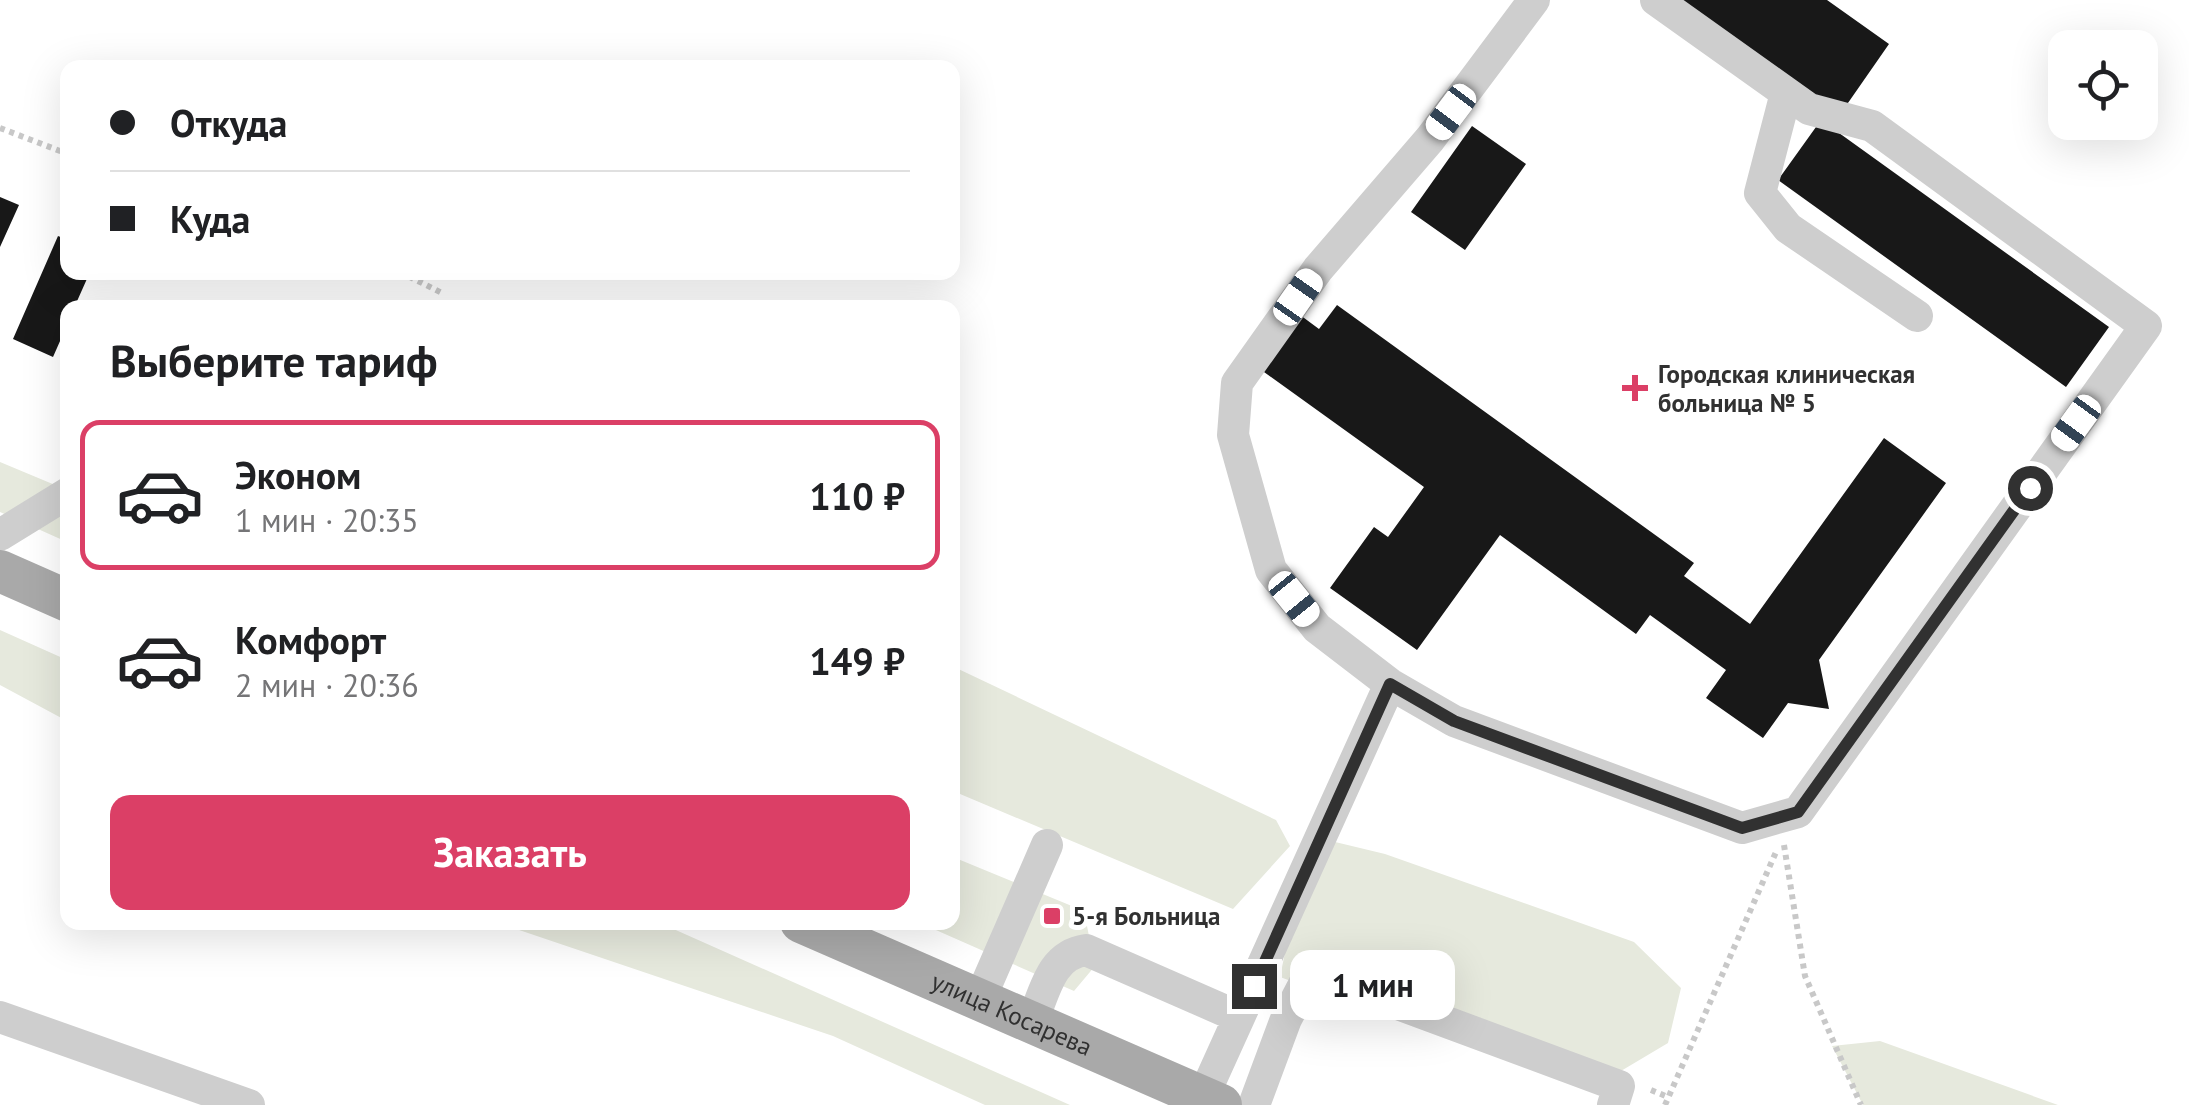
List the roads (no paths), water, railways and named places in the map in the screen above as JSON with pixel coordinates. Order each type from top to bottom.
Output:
[{"type":"main road","points":[[0,571],[60,597]]},
{"type":"main road","name":"улица Косарева","points":[[820,930],[1212,1101]]},
{"type":"lane","points":[[1534,0],[1430,139],[1318,269],[1237,383],[1232,435],[1271,570],[1318,628],[1390,684],[1454,721],[1742,828],[1798,812],[2146,326],[1872,126],[1809,109],[1656,0]]},
{"type":"lane","points":[[1786,92],[1760,193],[1788,228],[1918,316]]},
{"type":"lane","points":[[0,535],[60,498]]},
{"type":"lane","points":[[1212,1101],[1239,1017],[1390,684]]},
{"type":"lane","points":[[980,999],[1047,845]]},
{"type":"lane","points":[[1032,1022],[1057,964],[1070,952],[1086,950],[1239,1017]]},
{"type":"lane","points":[[1254,1105],[1286,1018],[1309,976],[1318,974],[1620,1086],[1613,1105]]},
{"type":"lane","points":[[0,1017],[249,1105]]},
{"type":"place","name":"Городская клиническая больница № 5","points":[[1635,388]]},
{"type":"place","name":"5-я Больница","points":[[1052,916]]}]
